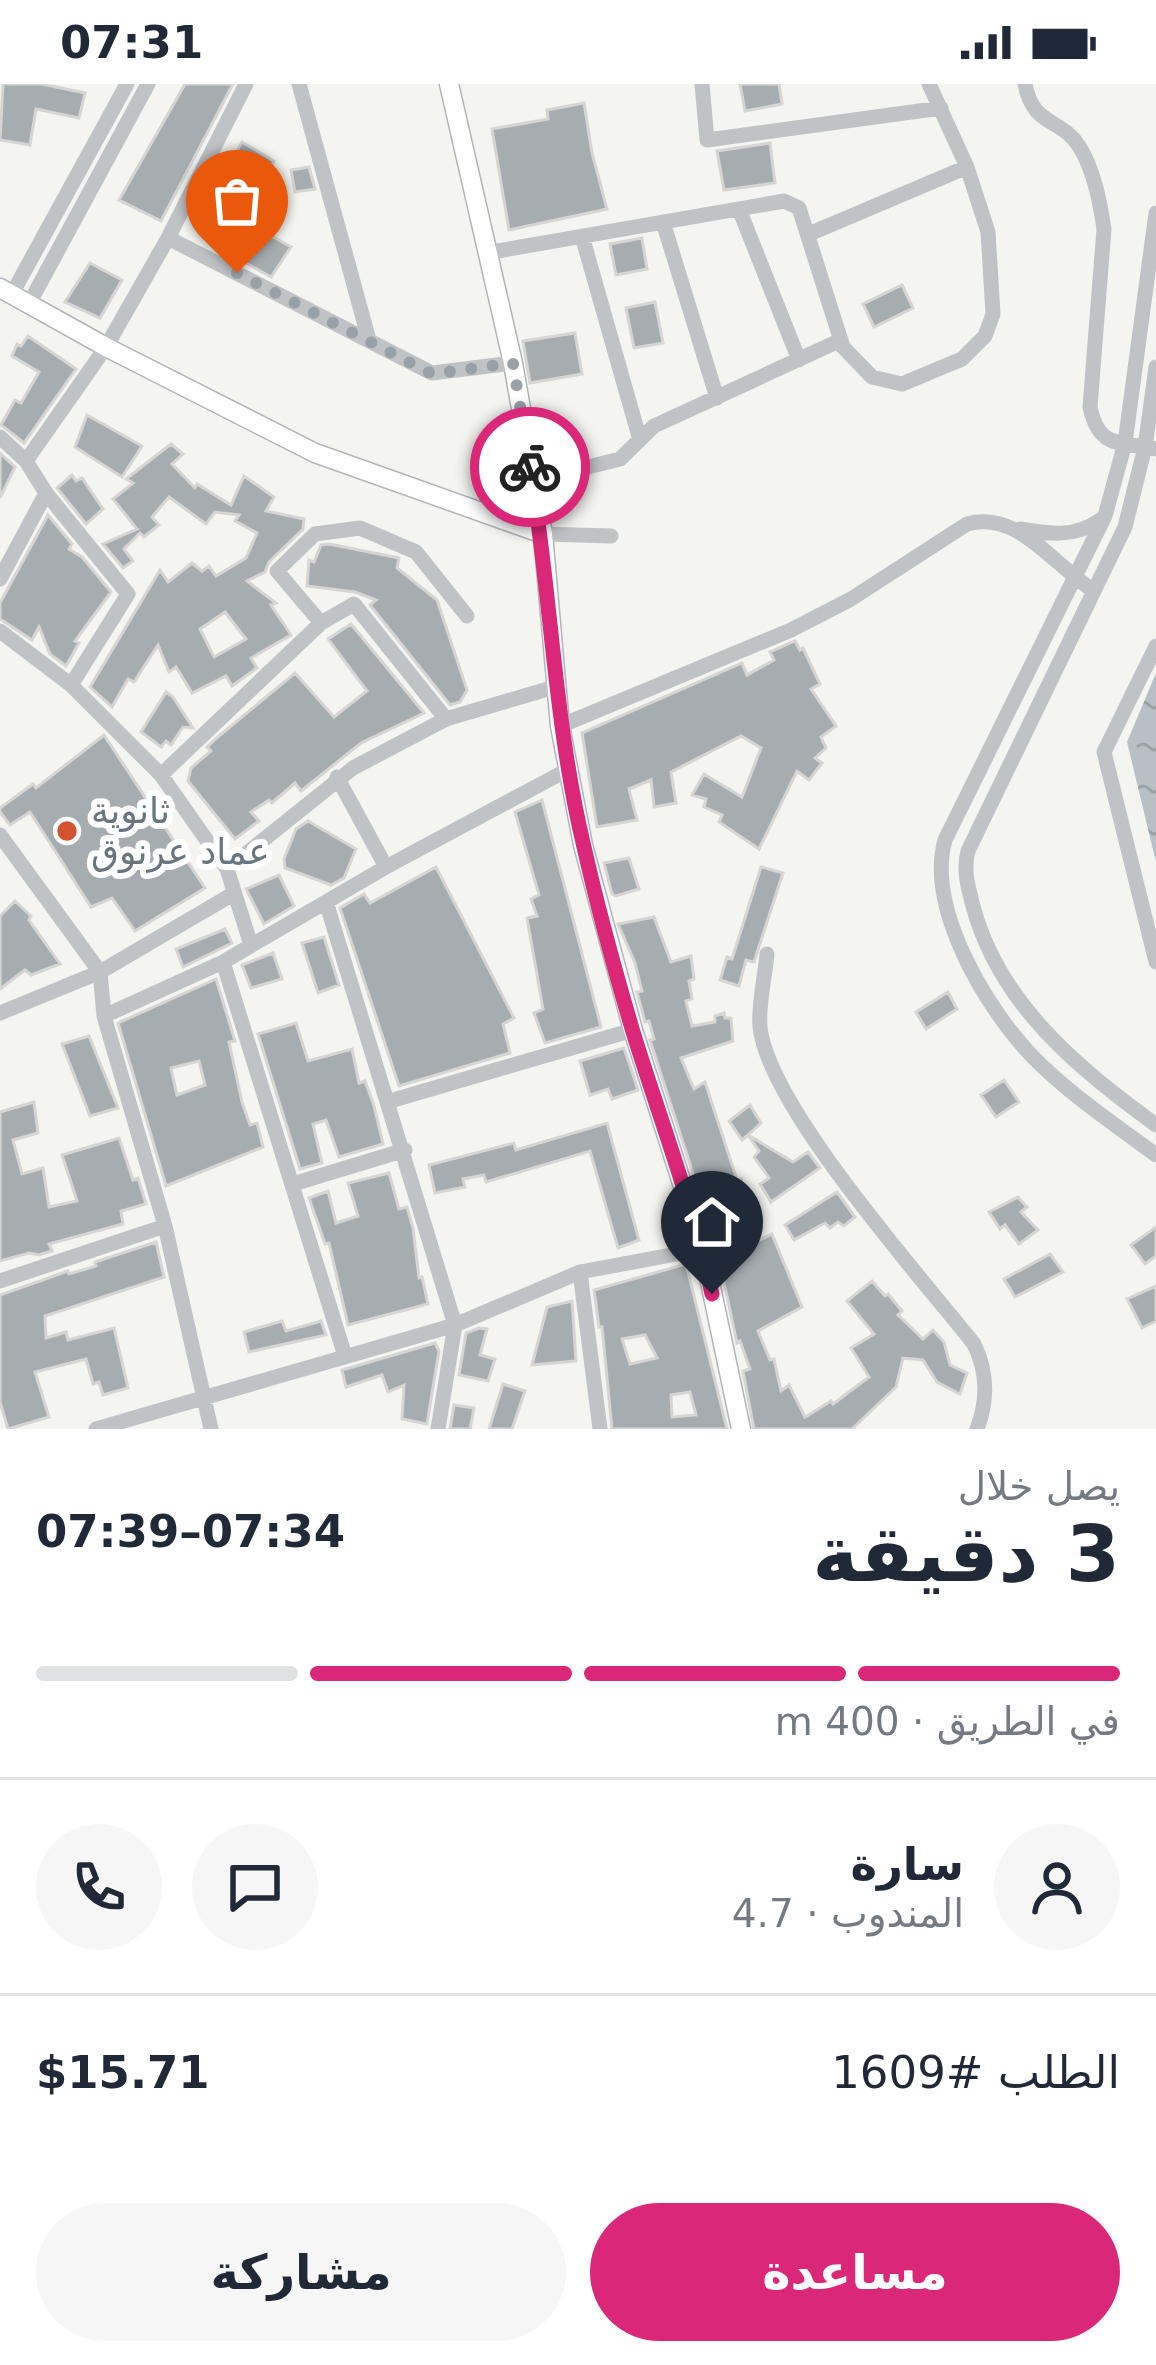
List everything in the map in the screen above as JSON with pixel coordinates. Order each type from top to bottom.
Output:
[{"type":"main road","points":[[449,84],[513,363],[543,534],[560,726],[583,844],[632,1030],[703,1250],[741,1429]]},
{"type":"main road","points":[[14,294],[106,347],[315,453],[543,534]]},
{"type":"street","points":[[14,294],[127,84]]},
{"type":"street","points":[[14,294],[148,84]]},
{"type":"street","points":[[26,461],[106,347],[246,84]]},
{"type":"street","points":[[299,84],[369,340]]},
{"type":"street","points":[[702,84],[707,140],[940,108]]},
{"type":"street","points":[[485,254],[784,201],[799,208],[842,340],[872,376],[902,385],[962,359],[985,336],[993,314],[988,232],[967,167],[929,84]]},
{"type":"street","points":[[1025,84],[1036,115],[1078,144],[1100,200],[1104,229],[1090,407],[1095,429],[1104,439],[1150,448]]},
{"type":"street","points":[[809,234],[967,167]]},
{"type":"street","points":[[739,209],[799,360]]},
{"type":"street","points":[[1156,213],[1125,443],[1105,516],[945,839],[939,860],[955,934],[972,971],[1016,1036],[1078,1098],[1156,1155]]},
{"type":"street","points":[[663,222],[716,398]]},
{"type":"street","points":[[583,236],[640,440]]},
{"type":"street","points":[[168,238],[432,374],[513,363]]},
{"type":"street","points":[[532,481],[620,459],[654,426],[842,340]]},
{"type":"street","points":[[1156,367],[1150,448],[1125,527],[968,851],[964,874],[995,961],[1034,1019],[1091,1078],[1156,1125]]},
{"type":"street","points":[[0,436],[26,461],[46,493],[128,594],[71,685]]},
{"type":"street","points":[[0,579],[46,493]]},
{"type":"street","points":[[1011,528],[1063,535],[1105,516]]},
{"type":"street","points":[[560,726],[790,630],[851,599],[967,524],[996,521],[1011,528],[1094,591]]},
{"type":"street","points":[[321,623],[278,571],[315,534],[360,528],[416,552],[466,616]]},
{"type":"street","points":[[543,534],[611,536]]},
{"type":"street","points":[[161,775],[321,623],[354,604],[446,719]]},
{"type":"street","points":[[0,631],[71,685],[161,775],[227,869],[251,945]]},
{"type":"street","points":[[1156,646],[1104,752],[1156,962]]},
{"type":"street","points":[[227,869],[337,777],[446,719],[558,686]]},
{"type":"street","points":[[104,1016],[223,962],[386,867],[569,770]]},
{"type":"street","points":[[337,777],[386,867]]},
{"type":"street","points":[[0,835],[100,972],[104,1016],[165,1226],[211,1429]]},
{"type":"street","points":[[0,1013],[100,972],[233,894]]},
{"type":"street","points":[[327,904],[455,1325],[438,1429]]},
{"type":"street","points":[[767,953],[760,1028],[780,1085],[847,1184],[974,1344],[986,1390],[976,1429]]},
{"type":"street","points":[[223,962],[345,1356]]},
{"type":"street","points":[[390,1101],[632,1030]]},
{"type":"street","points":[[293,1184],[405,1150]]},
{"type":"street","points":[[0,1282],[165,1226]]},
{"type":"street","points":[[96,1429],[455,1325],[580,1272],[703,1250]]},
{"type":"street","points":[[580,1272],[600,1429]]},
{"type":"water","points":[[1156,673],[1156,862],[1127,742]]},
{"type":"building","points":[[3,84],[42,84],[85,93],[79,118],[36,109],[30,145],[0,140]]},
{"type":"building","points":[[185,84],[233,84],[161,221],[119,200]]},
{"type":"building","points":[[740,84],[779,84],[782,104],[745,111]]},
{"type":"building","points":[[584,103],[607,209],[509,230],[492,129],[548,119],[547,110]]},
{"type":"building","points":[[242,142],[274,161],[257,189],[226,170]]},
{"type":"building","points":[[770,143],[775,183],[724,190],[717,151]]},
{"type":"building","points":[[309,167],[315,189],[295,192],[291,170]]},
{"type":"building","points":[[238,217],[291,247],[271,277],[221,249]]},
{"type":"building","points":[[642,238],[647,269],[616,275],[610,244]]},
{"type":"building","points":[[90,263],[122,280],[100,318],[65,302]]},
{"type":"building","points":[[902,285],[913,308],[874,327],[863,304]]},
{"type":"building","points":[[655,302],[663,343],[634,348],[626,308]]},
{"type":"building","points":[[575,333],[582,374],[530,383],[523,341]]},
{"type":"building","points":[[28,336],[76,369],[24,443],[1,425],[39,372],[12,356]]},
{"type":"building","points":[[87,415],[142,446],[122,477],[75,447]]},
{"type":"building","points":[[171,444],[183,454],[172,464],[195,488],[197,484],[231,505],[244,476],[274,497],[266,511],[304,519],[303,529],[269,562],[265,572],[247,581],[276,603],[271,605],[291,635],[251,658],[257,668],[232,686],[226,676],[192,693],[176,667],[169,672],[158,645],[134,682],[128,679],[112,707],[90,687],[160,570],[168,582],[192,563],[202,571],[209,566],[216,576],[246,558],[257,533],[235,521],[239,515],[215,512],[206,524],[169,497],[152,517],[159,525],[144,537],[140,533],[124,549],[133,561],[123,568],[103,544],[137,529],[113,499],[133,483],[126,479]],"holes":[[[225,612],[246,639],[214,657],[200,629]]]},
{"type":"building","points":[[0,453],[15,467],[0,498]]},
{"type":"building","points":[[72,475],[76,481],[82,478],[103,509],[86,524],[57,488]]},
{"type":"building","points":[[48,515],[72,544],[69,549],[82,557],[111,592],[75,641],[79,643],[66,666],[50,654],[39,627],[32,640],[0,619],[0,603]]},
{"type":"building","points":[[321,545],[399,558],[397,568],[437,600],[467,690],[460,702],[450,705],[370,605],[376,600],[355,592],[307,586],[309,560],[314,562]]},
{"type":"building","points":[[351,624],[424,713],[361,743],[301,791],[295,783],[272,803],[269,800],[251,812],[259,821],[235,839],[188,781],[191,768],[211,751],[207,747],[219,736],[295,673],[334,717],[367,691],[328,639]]},
{"type":"building","points":[[795,641],[820,684],[811,689],[836,726],[821,737],[826,748],[815,758],[822,763],[809,780],[797,771],[759,849],[719,822],[722,815],[704,807],[706,799],[692,795],[704,774],[742,797],[761,748],[741,736],[671,772],[676,803],[654,807],[651,780],[629,789],[637,820],[597,827],[582,733],[742,663],[747,675],[774,660],[770,652]]},
{"type":"building","points":[[166,692],[193,728],[183,727],[171,745],[166,741],[161,747],[141,732]]},
{"type":"building","points":[[104,735],[205,888],[135,931],[112,898],[91,907],[30,812],[10,825],[0,812]]},
{"type":"building","points":[[542,800],[601,1027],[545,1043],[534,1013],[543,1009],[527,918],[537,916],[531,899],[539,895],[515,812]]},
{"type":"building","points":[[308,821],[356,849],[344,878],[331,885],[285,868],[296,829]]},
{"type":"building","points":[[629,858],[639,889],[616,896],[604,863]]},
{"type":"building","points":[[436,867],[514,1018],[503,1024],[510,1053],[399,1086],[340,908],[364,894],[370,903]]},
{"type":"building","points":[[761,867],[783,873],[754,962],[746,960],[739,986],[720,980],[727,957],[732,959]]},
{"type":"building","points":[[279,875],[294,906],[264,924],[246,889]]},
{"type":"building","points":[[15,901],[31,916],[29,920],[60,964],[31,975],[25,970],[0,989],[0,916]]},
{"type":"building","points":[[654,917],[671,962],[691,956],[692,999],[686,1001],[692,1026],[715,1022],[715,1016],[724,1013],[731,1018],[733,1041],[681,1058],[694,1089],[705,1082],[758,1241],[772,1234],[802,1307],[758,1331],[770,1360],[774,1359],[781,1391],[789,1385],[805,1417],[833,1404],[869,1377],[851,1348],[874,1334],[847,1301],[872,1281],[923,1339],[933,1330],[944,1342],[950,1365],[967,1373],[960,1394],[937,1382],[923,1360],[903,1358],[896,1387],[852,1429],[754,1429],[743,1371],[750,1369],[740,1341],[737,1343],[716,1245],[650,1040],[654,1039],[637,992],[642,991],[635,963],[618,924]]},
{"type":"building","points":[[225,929],[232,943],[183,967],[176,949]]},
{"type":"building","points":[[324,937],[339,985],[318,993],[302,943]]},
{"type":"building","points":[[273,953],[282,979],[251,988],[242,965]]},
{"type":"building","points":[[216,979],[235,1041],[229,1042],[242,1102],[250,1125],[257,1123],[263,1147],[166,1186],[118,1023]],"holes":[[[199,1061],[205,1085],[177,1095],[171,1068]]]},
{"type":"building","points":[[948,992],[957,1009],[926,1029],[916,1012]]},
{"type":"building","points":[[296,1023],[308,1061],[352,1049],[359,1083],[365,1081],[383,1144],[339,1157],[326,1120],[313,1124],[322,1163],[300,1169],[258,1034]]},
{"type":"building","points":[[89,1036],[118,1108],[90,1116],[62,1044]]},
{"type":"building","points":[[624,1048],[638,1090],[612,1099],[608,1089],[590,1095],[580,1061]]},
{"type":"building","points":[[1004,1080],[1019,1102],[996,1117],[981,1095]]},
{"type":"building","points":[[34,1102],[38,1133],[13,1140],[22,1174],[43,1168],[49,1207],[77,1201],[62,1155],[119,1138],[146,1204],[121,1211],[123,1224],[49,1244],[52,1251],[39,1255],[0,1261],[0,1112]]},
{"type":"building","points":[[750,1105],[761,1123],[742,1140],[729,1121]]},
{"type":"building","points":[[607,1123],[639,1240],[618,1248],[590,1151],[486,1182],[484,1175],[463,1179],[465,1187],[435,1193],[429,1165],[514,1143],[516,1150]]},
{"type":"building","points":[[748,1135],[793,1162],[808,1152],[820,1168],[771,1202],[760,1184],[769,1178],[754,1157],[759,1151]]},
{"type":"building","points":[[389,1173],[399,1209],[407,1207],[428,1304],[348,1325],[329,1243],[325,1244],[309,1198],[328,1191],[336,1223],[358,1216],[348,1183]]},
{"type":"building","points":[[837,1192],[855,1217],[844,1226],[838,1222],[830,1228],[825,1223],[794,1240],[785,1225]]},
{"type":"building","points":[[1018,1197],[1027,1207],[1021,1212],[1038,1230],[1019,1244],[1005,1225],[1000,1229],[989,1212]]},
{"type":"building","points":[[1156,1227],[1156,1256],[1145,1264],[1131,1245]]},
{"type":"building","points":[[156,1242],[164,1277],[45,1316],[46,1338],[66,1332],[68,1340],[114,1328],[128,1388],[103,1395],[99,1382],[93,1384],[86,1359],[35,1372],[49,1417],[8,1429],[0,1402],[0,1295]]},
{"type":"building","points":[[1050,1254],[1063,1272],[1015,1297],[1004,1279]]},
{"type":"building","points":[[686,1264],[727,1429],[612,1429],[594,1290]],"holes":[[[645,1335],[657,1358],[630,1364],[622,1339]],[[690,1392],[696,1415],[672,1417],[671,1395]]]},
{"type":"building","points":[[1156,1286],[1156,1321],[1142,1328],[1127,1299]]},
{"type":"building","points":[[572,1301],[576,1361],[532,1365],[547,1307]]},
{"type":"building","points":[[282,1321],[286,1331],[321,1321],[326,1335],[249,1352],[244,1332]]},
{"type":"building","points":[[487,1329],[480,1355],[495,1359],[488,1381],[459,1375],[466,1333]]},
{"type":"building","points":[[435,1343],[439,1351],[427,1424],[402,1419],[404,1385],[388,1392],[382,1375],[346,1387],[342,1370]]},
{"type":"building","points":[[503,1384],[525,1391],[512,1429],[489,1429]]},
{"type":"building","points":[[454,1405],[474,1408],[470,1429],[450,1429]]},
{"type":"way so far","points":[[237,273],[432,374],[513,363],[530,467]]},
{"type":"place","name":"ثانوية عماد عرنوق","points":[[67,831]]},
{"type":"route","points":[[530,467],[543,534],[560,726],[583,844],[632,1030],[703,1250],[712,1294]]}]
